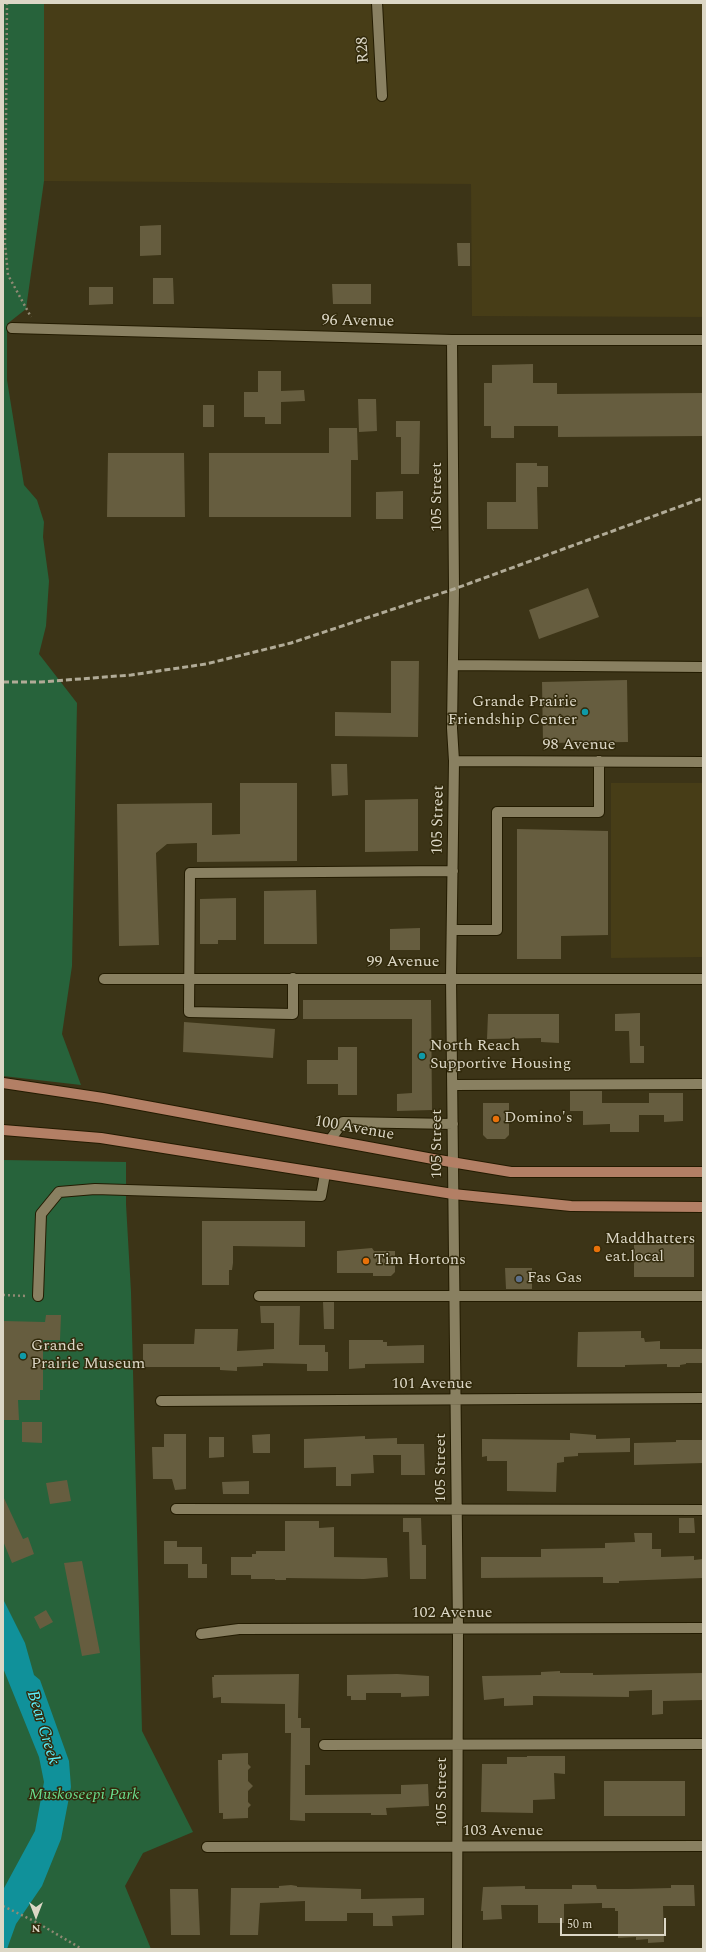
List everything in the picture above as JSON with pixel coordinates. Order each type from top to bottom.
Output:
[{"type":"main road","name":"100 Avenue","points":[[3,1083],[103,1098],[454,1163],[511,1172],[703,1172]]},
{"type":"main road","points":[[3,1130],[101,1138],[453,1194],[572,1206],[703,1207]]},
{"type":"street","name":"R28","points":[[377,3],[382,96]]},
{"type":"street","name":"96 Avenue","points":[[12,328],[452,340],[703,340]]},
{"type":"street","name":"105 Street","points":[[452,340],[452,728],[454,760],[451,978],[458,1629],[457,1949]]},
{"type":"street","points":[[453,666],[703,666]]},
{"type":"street","name":"98 Avenue","points":[[454,760],[703,762]]},
{"type":"street","points":[[452,930],[497,930],[497,812],[599,812],[599,761]]},
{"type":"street","points":[[293,978],[293,1014],[189,1012],[190,873],[453,871]]},
{"type":"street","name":"99 Avenue","points":[[104,979],[703,979]]},
{"type":"street","points":[[453,1084],[703,1084]]},
{"type":"street","points":[[330,1140],[343,1122],[453,1124]]},
{"type":"street","points":[[38,1296],[41,1214],[59,1192],[95,1189],[321,1196],[325,1174]]},
{"type":"street","points":[[259,1296],[703,1296]]},
{"type":"street","name":"101 Avenue","points":[[161,1401],[703,1398]]},
{"type":"street","points":[[176,1509],[703,1510]]},
{"type":"street","name":"102 Avenue","points":[[201,1634],[239,1629],[703,1628]]},
{"type":"street","points":[[324,1745],[703,1744]]},
{"type":"street","name":"103 Avenue","points":[[207,1847],[703,1846]]},
{"type":"path","points":[[7,3],[5,244],[8,275],[29,314],[34,329]]},
{"type":"path","points":[[3,1295],[38,1296]]},
{"type":"path","points":[[3,1906],[36,1922],[82,1949]]},
{"type":"shaded area","points":[[44,3],[703,3],[703,317],[472,316],[471,184],[44,181]]},
{"type":"shaded area","points":[[611,783],[703,783],[703,957],[611,958]]},
{"type":"green space","points":[[3,3],[44,3],[44,181],[26,309],[7,324],[7,380],[24,485],[37,500],[44,522],[43,537],[49,581],[46,626],[39,654],[77,703],[72,966],[62,1034],[81,1085],[3,1076]]},
{"type":"green space","name":"Muskoseepi Park","points":[[3,1160],[126,1162],[126,1204],[131,1292],[142,1731],[193,1832],[143,1853],[125,1886],[151,1949],[3,1949]]},
{"type":"water","name":"Bear Creek","points":[[3,1599],[25,1643],[34,1675],[40,1680],[69,1761],[71,1787],[61,1839],[42,1886],[16,1924],[7,1949],[3,1949],[3,1890],[35,1831],[44,1782],[39,1757],[3,1668]]},
{"type":"building","points":[[161,225],[161,255],[140,256],[140,226]]},
{"type":"building","points":[[457,243],[470,243],[470,266],[458,266]]},
{"type":"building","points":[[153,278],[173,278],[174,304],[153,304]]},
{"type":"building","points":[[332,284],[371,284],[371,304],[333,304]]},
{"type":"building","points":[[89,287],[113,287],[113,304],[89,305]]},
{"type":"building","points":[[533,364],[533,383],[557,383],[557,394],[703,393],[703,436],[558,437],[558,426],[514,426],[514,438],[491,438],[491,426],[484,426],[484,383],[492,383],[492,365]]},
{"type":"building","points":[[258,371],[281,371],[281,391],[304,390],[305,401],[281,402],[281,424],[265,424],[265,417],[244,417],[244,392],[258,392]]},
{"type":"building","points":[[358,399],[376,399],[377,431],[359,432]]},
{"type":"building","points":[[203,405],[214,405],[214,427],[203,427]]},
{"type":"building","points":[[396,421],[420,421],[419,474],[401,474],[401,437],[396,437]]},
{"type":"building","points":[[329,428],[357,428],[358,460],[351,460],[351,517],[209,517],[209,453],[329,453]]},
{"type":"building","points":[[108,453],[184,453],[185,517],[107,517]]},
{"type":"building","points":[[516,463],[537,463],[537,466],[548,466],[548,487],[537,487],[538,529],[487,529],[487,502],[516,502]]},
{"type":"building","points":[[403,491],[403,519],[376,519],[376,492]]},
{"type":"building","points":[[588,588],[599,617],[539,639],[529,610]]},
{"type":"building","points":[[391,661],[419,661],[418,737],[335,736],[335,712],[391,713]]},
{"type":"building","name":"Grande Prairie Friendship Center","points":[[627,680],[628,742],[543,743],[542,682]]},
{"type":"building","points":[[331,764],[347,764],[348,795],[332,796]]},
{"type":"building","points":[[240,783],[297,783],[297,861],[197,862],[197,843],[167,844],[156,853],[159,945],[119,946],[117,804],[212,803],[212,835],[240,834]]},
{"type":"building","points":[[418,799],[418,851],[365,852],[365,800]]},
{"type":"building","points":[[517,829],[608,831],[608,935],[561,936],[561,959],[517,959]]},
{"type":"building","points":[[316,890],[317,944],[264,944],[264,891]]},
{"type":"building","points":[[236,898],[236,940],[218,940],[218,944],[200,944],[200,899]]},
{"type":"building","points":[[420,928],[420,950],[390,950],[390,929]]},
{"type":"building","name":"North Reach Supportive Housing","points":[[303,1000],[431,1000],[432,1110],[397,1111],[397,1094],[412,1093],[412,1019],[303,1019]]},
{"type":"building","points":[[640,1013],[640,1046],[644,1046],[644,1063],[630,1063],[629,1031],[615,1031],[615,1014]]},
{"type":"building","points":[[488,1014],[559,1014],[559,1043],[541,1042],[541,1038],[487,1039]]},
{"type":"building","points":[[184,1022],[275,1029],[273,1058],[183,1052]]},
{"type":"building","points":[[338,1047],[357,1047],[357,1095],[338,1095],[338,1084],[307,1084],[307,1060],[338,1060]]},
{"type":"building","points":[[570,1091],[602,1091],[602,1103],[649,1103],[649,1093],[683,1093],[683,1121],[664,1122],[664,1115],[639,1115],[639,1132],[610,1132],[610,1124],[583,1125],[583,1111],[570,1111]]},
{"type":"building","name":"Domino's","points":[[483,1103],[509,1103],[509,1135],[505,1139],[487,1139],[483,1135]]},
{"type":"building","points":[[202,1221],[305,1221],[305,1247],[233,1246],[233,1263],[232,1270],[229,1270],[229,1285],[202,1285]]},
{"type":"building","points":[[694,1244],[694,1277],[634,1277],[634,1245]]},
{"type":"building","name":"Tim Hortons","points":[[372,1248],[374,1251],[395,1251],[395,1272],[391,1276],[373,1276],[373,1273],[337,1273],[337,1251]]},
{"type":"building","name":"Fas Gas","points":[[505,1268],[532,1268],[532,1289],[506,1289]]},
{"type":"building","points":[[323,1302],[334,1302],[334,1329],[324,1329]]},
{"type":"building","points":[[260,1306],[300,1306],[299,1345],[325,1345],[325,1352],[328,1352],[328,1371],[307,1371],[307,1364],[263,1363],[263,1366],[237,1367],[237,1371],[220,1370],[220,1367],[143,1367],[143,1344],[194,1344],[195,1329],[238,1329],[237,1351],[274,1349],[274,1323],[261,1323]]},
{"type":"building","name":"Grande Prairie Museum","points":[[46,1315],[61,1315],[60,1340],[43,1340],[43,1390],[40,1390],[40,1400],[18,1400],[19,1420],[3,1420],[3,1321],[45,1322]]},
{"type":"building","points":[[641,1331],[641,1338],[644,1338],[645,1342],[660,1341],[660,1349],[703,1349],[703,1363],[686,1363],[680,1365],[680,1367],[667,1367],[667,1364],[625,1365],[625,1367],[577,1367],[578,1332]]},
{"type":"building","points":[[349,1340],[383,1340],[383,1342],[387,1342],[387,1346],[424,1345],[424,1363],[365,1364],[365,1368],[349,1369]]},
{"type":"building","points":[[22,1422],[42,1422],[42,1443],[22,1442]]},
{"type":"building","points":[[570,1433],[596,1435],[596,1439],[630,1438],[630,1452],[578,1453],[578,1456],[564,1457],[564,1462],[557,1463],[556,1492],[507,1491],[507,1461],[487,1461],[487,1456],[482,1457],[482,1439],[570,1440]]},
{"type":"building","points":[[164,1434],[186,1434],[186,1489],[175,1490],[172,1479],[153,1479],[152,1447],[164,1447]]},
{"type":"building","points":[[270,1434],[270,1453],[253,1453],[252,1435]]},
{"type":"building","points":[[365,1436],[365,1439],[397,1438],[397,1444],[424,1444],[425,1475],[401,1475],[401,1455],[373,1455],[374,1473],[351,1474],[351,1486],[336,1486],[336,1467],[304,1468],[304,1439]]},
{"type":"building","points":[[209,1437],[224,1437],[224,1457],[209,1458]]},
{"type":"building","points":[[676,1440],[703,1440],[703,1463],[634,1465],[634,1443],[676,1442]]},
{"type":"building","points":[[67,1480],[71,1501],[50,1504],[46,1483]]},
{"type":"building","points":[[249,1481],[249,1494],[223,1494],[222,1482]]},
{"type":"building","points":[[3,1496],[23,1539],[28,1537],[34,1554],[12,1563],[3,1541]]},
{"type":"building","points":[[403,1518],[421,1518],[422,1545],[426,1545],[426,1579],[410,1579],[409,1532],[403,1532]]},
{"type":"building","points":[[679,1518],[694,1518],[695,1533],[679,1533]]},
{"type":"building","points":[[285,1521],[319,1521],[319,1528],[334,1527],[334,1557],[387,1558],[388,1577],[364,1579],[286,1578],[286,1580],[275,1580],[251,1579],[251,1575],[231,1575],[231,1557],[252,1557],[252,1554],[256,1554],[256,1551],[285,1551]]},
{"type":"building","points":[[634,1533],[652,1533],[652,1549],[661,1549],[661,1557],[694,1556],[694,1560],[703,1559],[703,1578],[603,1583],[603,1577],[481,1578],[481,1557],[541,1557],[541,1549],[605,1548],[605,1543],[635,1542]]},
{"type":"building","points":[[164,1541],[177,1541],[177,1547],[202,1547],[202,1564],[207,1564],[207,1578],[188,1578],[188,1564],[164,1564]]},
{"type":"building","points":[[82,1561],[100,1653],[82,1656],[64,1563]]},
{"type":"building","points":[[46,1610],[53,1622],[40,1629],[34,1617]]},
{"type":"building","points":[[560,1671],[560,1673],[593,1673],[593,1675],[703,1673],[703,1700],[663,1701],[663,1714],[652,1715],[652,1690],[629,1691],[629,1697],[533,1696],[533,1705],[504,1706],[504,1698],[484,1700],[482,1676],[541,1675],[541,1672]]},
{"type":"building","points":[[299,1674],[298,1718],[301,1718],[301,1728],[310,1728],[310,1765],[305,1765],[305,1795],[401,1794],[401,1785],[428,1784],[429,1806],[386,1808],[387,1815],[371,1815],[371,1813],[305,1813],[305,1821],[290,1820],[291,1733],[285,1733],[285,1704],[221,1703],[221,1697],[213,1698],[212,1677],[214,1677],[214,1675]]},
{"type":"building","points":[[397,1674],[429,1676],[429,1696],[401,1697],[401,1693],[366,1693],[366,1700],[351,1700],[351,1696],[347,1696],[347,1675]]},
{"type":"building","points":[[248,1753],[248,1764],[251,1767],[248,1770],[248,1781],[253,1786],[248,1791],[248,1802],[251,1805],[248,1808],[248,1818],[223,1819],[223,1813],[219,1813],[218,1760],[222,1760],[222,1754]]},
{"type":"building","points":[[565,1756],[565,1774],[554,1773],[555,1799],[533,1800],[533,1813],[481,1812],[482,1764],[507,1764],[507,1757]]},
{"type":"building","points":[[604,1781],[685,1781],[685,1816],[604,1816]]},
{"type":"building","points":[[291,1885],[297,1887],[361,1889],[361,1899],[424,1898],[424,1915],[392,1916],[393,1926],[373,1926],[373,1913],[347,1913],[347,1921],[305,1921],[305,1901],[260,1903],[258,1935],[230,1935],[231,1888],[279,1888],[279,1886]]},
{"type":"building","points":[[572,1885],[596,1885],[597,1889],[628,1889],[671,1888],[671,1885],[694,1885],[695,1906],[663,1906],[664,1942],[648,1943],[648,1939],[636,1940],[636,1937],[618,1938],[618,1911],[615,1911],[615,1908],[602,1908],[602,1903],[564,1904],[564,1923],[538,1923],[538,1905],[501,1905],[502,1919],[483,1920],[483,1911],[481,1911],[483,1887],[525,1886],[525,1889],[572,1889]]},
{"type":"building","points":[[170,1889],[198,1889],[200,1935],[171,1935]]},
{"type":"railway","points":[[3,682],[41,682],[131,675],[206,664],[291,643],[454,589],[703,498]]},
{"type":"place","name":"Grande Prairie Friendship Center","points":[[585,712]]},
{"type":"place","name":"North Reach Supportive Housing","points":[[422,1056]]},
{"type":"place","name":"Domino's","points":[[496,1119]]},
{"type":"place","name":"Maddhatters eat.local","points":[[597,1249]]},
{"type":"place","name":"Tim Hortons","points":[[366,1261]]},
{"type":"place","name":"Fas Gas","points":[[519,1279]]},
{"type":"place","name":"Grande Prairie Museum","points":[[23,1356]]}]
